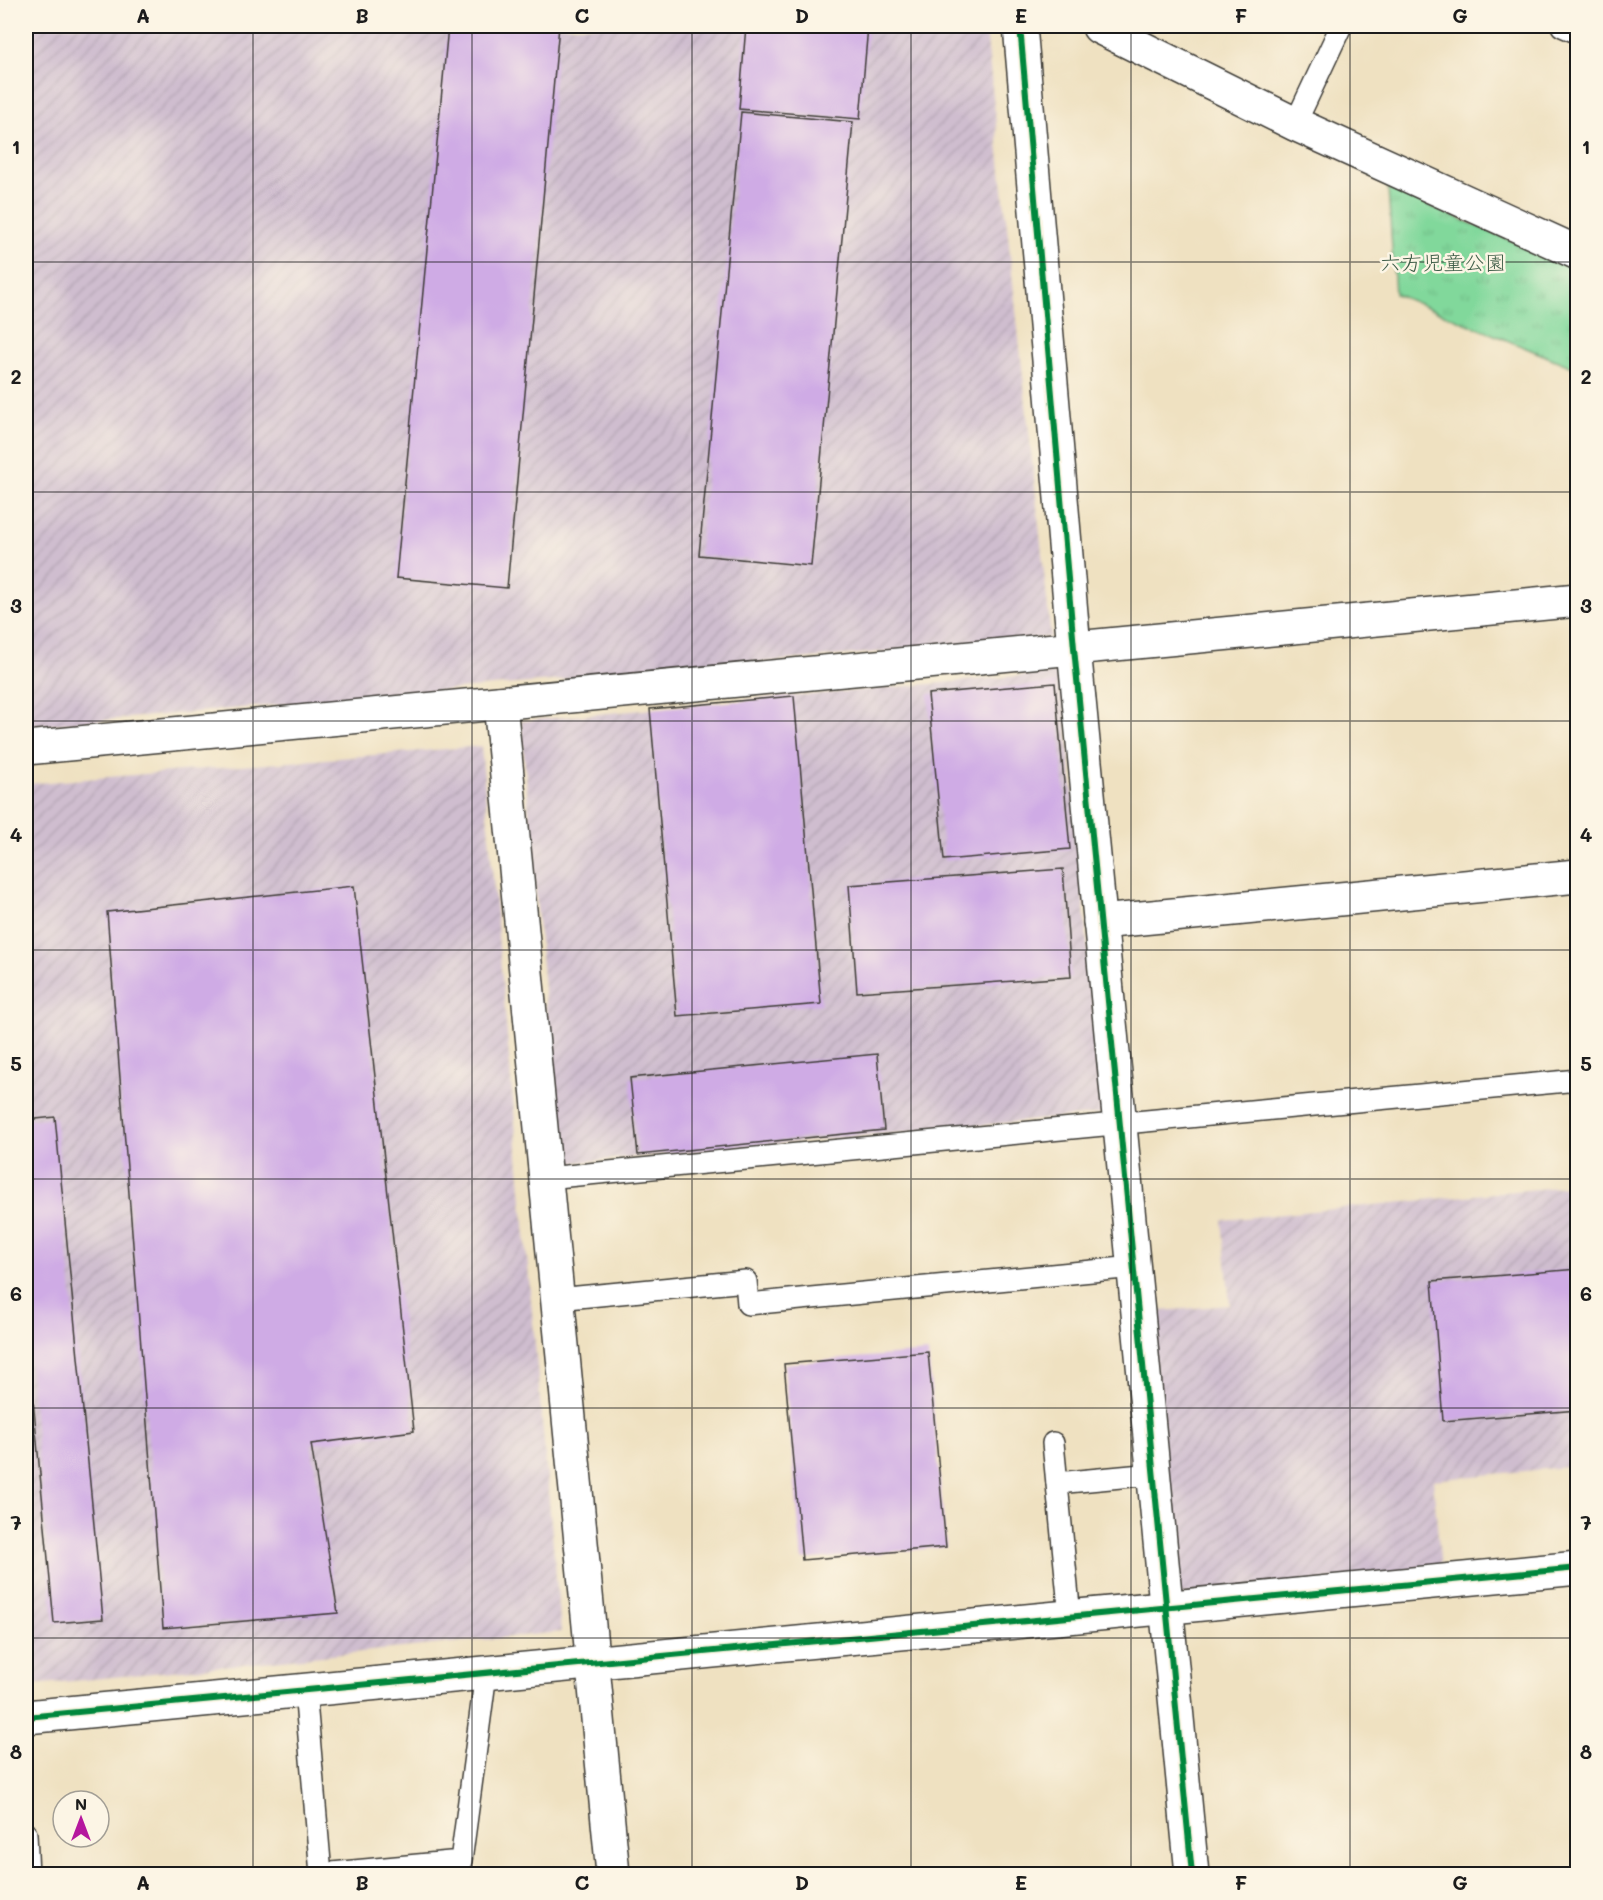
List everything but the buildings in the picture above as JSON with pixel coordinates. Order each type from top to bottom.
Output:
[{"type":"street","points":[[1020,26],[1074,648],[1192,1875]]},
{"type":"street","points":[[1098,26],[1295,124],[1578,253]]},
{"type":"street","points":[[26,748],[1578,600]]},
{"type":"street","points":[[500,702],[613,1875]]},
{"type":"street","points":[[1100,922],[1578,876]]},
{"type":"street","points":[[26,1717],[1578,1568]]},
{"type":"lane","points":[[1295,124],[1341,26]]},
{"type":"lane","points":[[1562,26],[1578,33]]},
{"type":"lane","points":[[546,1178],[1578,1080]]},
{"type":"lane","points":[[557,1299],[746,1281],[748,1304],[1134,1266]]},
{"type":"lane","points":[[1053,1443],[1070,1617]]},
{"type":"lane","points":[[1056,1483],[1154,1474]]},
{"type":"lane","points":[[305,1690],[321,1874],[461,1862],[486,1673]]},
{"type":"lane","points":[[26,1834],[28,1875]]},
{"type":"shaded area","points":[[26,26],[975,26],[986,30],[1051,637],[26,727]]},
{"type":"shaded area","points":[[1062,672],[1103,1114],[559,1164],[521,721]]},
{"type":"shaded area","points":[[481,746],[561,1632],[33,1685],[26,1586],[26,784]]},
{"type":"shaded area","points":[[1577,1185],[1577,1466],[1433,1480],[1441,1569],[1175,1596],[1150,1312],[1230,1305],[1222,1220]]},
{"type":"green space","name":"六方児童公園","points":[[1388,188],[1577,269],[1577,369],[1395,294]]},
{"type":"cycle path","points":[[1020,26],[1074,648],[1192,1874]]},
{"type":"cycle path","points":[[26,1717],[1578,1568]]}]
